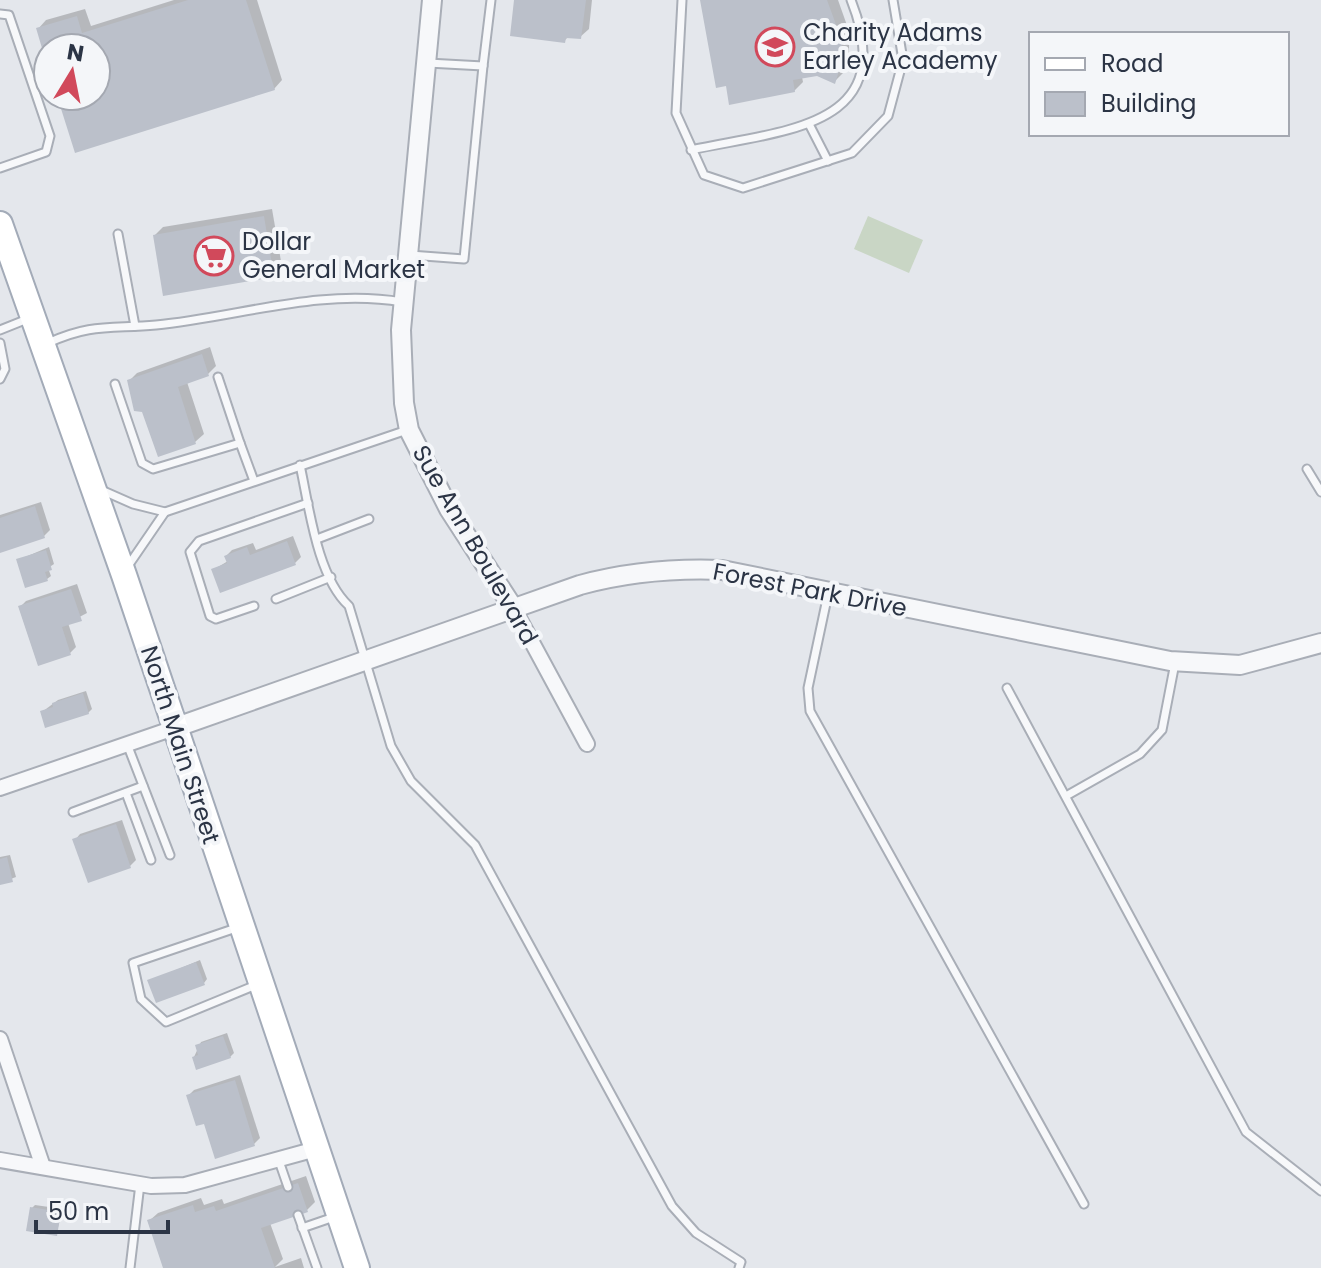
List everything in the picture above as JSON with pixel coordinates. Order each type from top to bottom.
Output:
[{"type":"main road","name":"North Main Street","points":[[0,224],[124,575],[339,1215],[352,1267]]},
{"type":"street","name":"Sue Ann Boulevard","points":[[432,0],[400,367],[409,430],[449,509],[514,609],[587,744]]},
{"type":"street","name":"Forest Park Drive","points":[[174,728],[514,609],[627,573],[679,569],[722,570],[1176,661],[1240,665],[1321,643]]},
{"type":"street","points":[[0,788],[174,728]]},
{"type":"street","points":[[0,1039],[43,1167]]},
{"type":"street","points":[[0,1160],[140,1184],[200,1183],[316,1149]]},
{"type":"lane","points":[[408,255],[464,259],[491,0]]},
{"type":"lane","points":[[682,0],[676,113],[704,175],[743,188],[852,153],[888,116],[903,60],[893,0]]},
{"type":"lane","points":[[691,150],[809,124],[844,105],[858,84],[863,32],[851,0]]},
{"type":"lane","points":[[0,14],[9,15],[50,136],[46,152],[0,168]]},
{"type":"lane","points":[[426,63],[483,66]]},
{"type":"lane","points":[[809,124],[828,161]]},
{"type":"lane","points":[[118,234],[135,326]]},
{"type":"lane","points":[[42,346],[88,327],[135,326],[347,297],[404,303]]},
{"type":"lane","points":[[0,330],[32,317]]},
{"type":"lane","points":[[0,343],[5,369],[0,379]]},
{"type":"lane","points":[[218,377],[254,481]]},
{"type":"lane","points":[[115,384],[146,468],[153,469],[240,443]]},
{"type":"lane","points":[[90,485],[133,504],[165,512],[409,430]]},
{"type":"lane","points":[[300,465],[307,511],[336,594],[349,606],[368,660],[391,746],[411,781],[475,845],[672,1206],[696,1233],[741,1262],[739,1268]]},
{"type":"lane","points":[[1307,469],[1321,492]]},
{"type":"lane","points":[[254,606],[216,619],[210,616],[190,552],[199,541],[308,503]]},
{"type":"lane","points":[[124,575],[165,512]]},
{"type":"lane","points":[[317,539],[369,519]]},
{"type":"lane","points":[[276,599],[331,577]]},
{"type":"lane","points":[[829,592],[808,688],[810,711],[1084,1204]]},
{"type":"lane","points":[[1066,796],[1140,754],[1162,730],[1176,661]]},
{"type":"lane","points":[[1007,688],[1246,1132],[1321,1191]]},
{"type":"lane","points":[[127,744],[170,855]]},
{"type":"lane","points":[[73,812],[143,786]]},
{"type":"lane","points":[[126,793],[151,860]]},
{"type":"lane","points":[[241,927],[133,963],[141,999],[166,1022],[260,983]]},
{"type":"lane","points":[[279,1161],[288,1187]]},
{"type":"lane","points":[[130,1268],[140,1184]]},
{"type":"lane","points":[[298,1215],[317,1268]]},
{"type":"lane","points":[[302,1228],[339,1215]]},
{"type":"green space","points":[[868,216],[923,240],[909,273],[854,249]]},
{"type":"building","points":[[188,0],[246,0],[275,90],[75,153],[62,112],[112,112],[112,32],[85,32]]},
{"type":"building","points":[[514,0],[586,0],[581,39],[566,38],[565,43],[510,36]]},
{"type":"building","name":"Charity Adams Earley Academy","points":[[700,0],[827,0],[842,41],[841,64],[835,84],[817,76],[793,80],[795,92],[729,105],[726,86],[716,88]]},
{"type":"building","points":[[77,16],[82,32],[37,32],[36,28]]},
{"type":"building","name":"Dollar General Market","points":[[264,216],[274,277],[163,296],[153,235]]},
{"type":"building","points":[[202,354],[209,376],[178,387],[196,444],[158,457],[142,412],[134,411],[127,380]]},
{"type":"building","points":[[35,506],[45,538],[0,553],[0,518]]},
{"type":"building","points":[[287,541],[296,565],[220,593],[211,569],[227,563],[224,556],[247,547],[250,555]]},
{"type":"building","points":[[46,550],[52,570],[45,572],[48,581],[25,588],[16,559]]},
{"type":"building","points":[[71,589],[82,621],[62,627],[71,655],[38,666],[18,606]]},
{"type":"building","points":[[83,693],[89,714],[45,728],[40,711],[53,707],[52,703]]},
{"type":"building","points":[[116,824],[131,868],[88,883],[72,839]]},
{"type":"building","points":[[7,857],[13,882],[0,885],[0,859]]},
{"type":"building","points":[[196,962],[205,985],[156,1003],[147,980]]},
{"type":"building","points":[[223,1036],[231,1058],[196,1070],[192,1057],[198,1055],[195,1045]]},
{"type":"building","points":[[235,1080],[255,1146],[215,1159],[204,1124],[196,1126],[186,1095]]},
{"type":"building","points":[[298,1183],[308,1212],[261,1228],[275,1268],[163,1268],[147,1220],[193,1205],[195,1212],[214,1206],[216,1211]]},
{"type":"building","points":[[30,1207],[61,1212],[57,1236],[26,1231]]},
{"type":"place","name":"Charity Adams Earley Academy","points":[[775,47]]},
{"type":"place","name":"Dollar General Market","points":[[214,256]]}]
